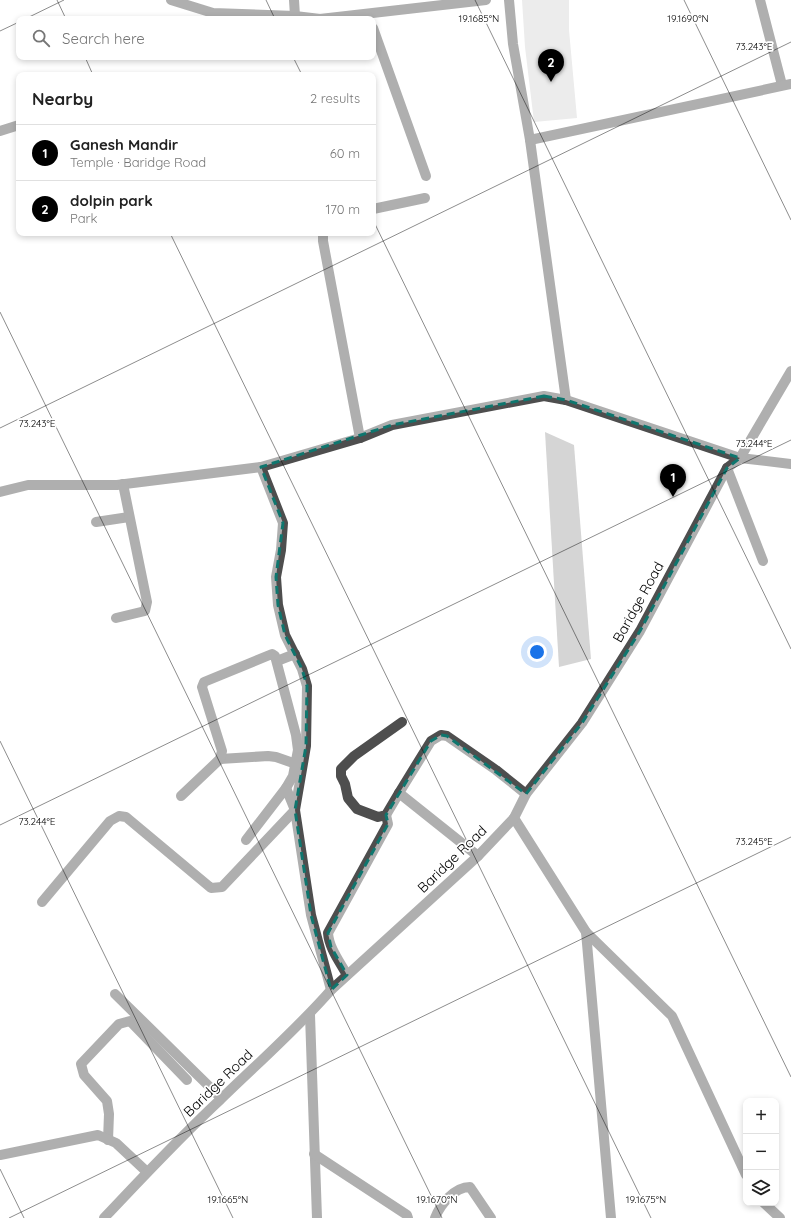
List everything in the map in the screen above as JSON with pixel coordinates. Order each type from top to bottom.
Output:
[{"type":"street","points":[[171,0],[213,13],[295,16],[294,0]]},
{"type":"street","points":[[369,16],[486,0]]},
{"type":"street","points":[[509,0],[514,44],[530,140],[566,400]]},
{"type":"street","points":[[530,140],[787,85],[760,0]]},
{"type":"street","points":[[376,36],[426,176]]},
{"type":"street","points":[[0,131],[16,126]]},
{"type":"street","points":[[376,208],[425,198]]},
{"type":"street","points":[[323,236],[322,241],[360,438]]},
{"type":"street","points":[[740,458],[791,371]]},
{"type":"street","points":[[0,492],[28,485],[123,484],[261,467],[360,438],[392,425],[544,396],[566,400],[740,458],[791,464]]},
{"type":"street","name":"Baridge Road","points":[[104,1218],[147,1172],[221,1098],[310,1015],[330,990],[478,856],[514,818],[526,794],[582,723],[640,631],[727,468],[740,458]]},
{"type":"street","points":[[42,902],[110,821],[118,816],[126,817],[211,888],[222,886],[296,810],[306,746],[307,686],[302,668],[285,635],[278,605],[276,577],[281,550],[283,523],[261,467]]},
{"type":"street","points":[[727,468],[763,561]]},
{"type":"street","points":[[116,618],[145,611],[147,602],[123,484]]},
{"type":"street","points":[[96,522],[130,517]]},
{"type":"street","points":[[181,796],[220,759],[222,751],[202,687],[204,682],[272,654],[275,656],[277,661],[296,736],[298,750],[293,776],[286,788],[246,840]]},
{"type":"street","points":[[277,661],[295,654]]},
{"type":"street","points":[[402,722],[354,756],[341,769],[341,776],[346,784],[348,798],[357,809],[378,817],[386,815],[431,741],[441,736],[447,736],[496,770],[526,794]]},
{"type":"street","points":[[220,759],[268,756],[276,757],[296,764]]},
{"type":"street","points":[[286,788],[296,810],[311,915],[330,990]]},
{"type":"street","points":[[399,794],[478,856]]},
{"type":"street","points":[[348,975],[331,947],[328,933],[388,824],[386,815]]},
{"type":"street","points":[[514,818],[586,932],[672,1016],[744,1170]]},
{"type":"street","points":[[586,932],[611,1218]]},
{"type":"street","points":[[115,994],[221,1098]]},
{"type":"street","points":[[310,1015],[316,1218]]},
{"type":"street","points":[[108,1140],[109,1114],[107,1101],[84,1075],[81,1064],[119,1024],[130,1021],[187,1080]]},
{"type":"street","points":[[0,1156],[98,1135],[116,1143],[147,1172]]},
{"type":"street","points":[[314,1154],[408,1215],[408,1218]]},
{"type":"street","points":[[434,1218],[437,1211],[446,1200],[464,1187],[470,1187],[491,1218]]},
{"type":"street","points":[[767,1206],[780,1218]]},
{"type":"highlighted area","points":[[544,396],[566,400],[740,458],[727,468],[640,631],[582,723],[526,794],[447,736],[441,735],[431,741],[386,815],[388,824],[328,933],[331,947],[347,975],[331,990],[311,915],[295,810],[306,746],[307,686],[302,669],[285,635],[278,605],[276,577],[283,523],[261,467],[392,425]]},
{"type":"shaded area","points":[[522,0],[569,0],[569,30],[577,118],[534,122],[525,47]]},
{"type":"shaded area","points":[[545,432],[574,445],[591,659],[559,667]]},
{"type":"place","name":"dolpin park","points":[[551,82]]},
{"type":"place","name":"Ganesh Mandir","points":[[673,497]]}]
